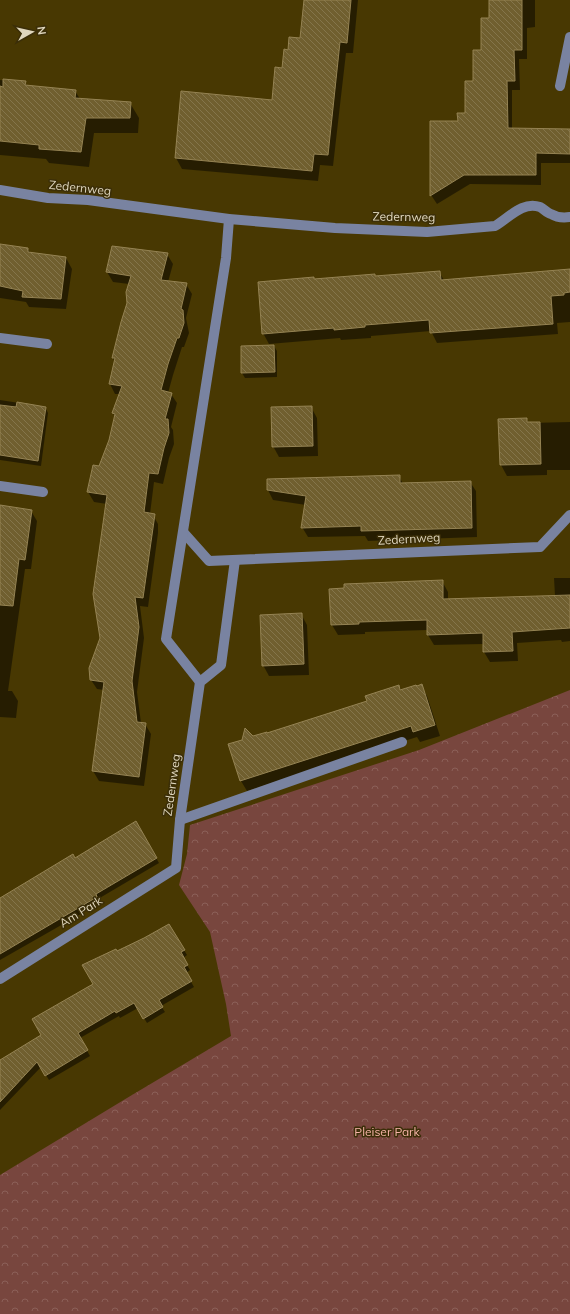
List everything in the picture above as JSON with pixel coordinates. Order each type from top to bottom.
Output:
[{"type":"street","points":[[560,86],[570,37]]},
{"type":"street","name":"Zedernweg","points":[[0,190],[48,198],[88,200],[229,220],[335,228],[427,232],[495,226],[504,221],[516,210],[527,206],[540,207],[552,215],[570,217]]},
{"type":"street","points":[[229,220],[226,258],[184,533],[166,639],[200,682],[221,665],[235,560]]},
{"type":"street","points":[[0,338],[47,344]]},
{"type":"street","points":[[0,486],[43,492]]},
{"type":"street","name":"Zedernweg","points":[[184,533],[209,561],[540,547],[570,515]]},
{"type":"street","name":"Zedernweg","points":[[176,868],[180,820],[200,682]]},
{"type":"street","points":[[180,820],[402,742]]},
{"type":"street","name":"Am Park","points":[[0,979],[176,868]]},
{"type":"green space","name":"Pleiser Park","points":[[570,690],[570,1314],[0,1314],[0,1175],[231,1036],[226,1004],[210,932],[179,885],[187,854],[190,825],[419,750]]},
{"type":"building","points":[[304,0],[351,0],[347,43],[340,42],[328,155],[314,154],[312,171],[175,158],[181,91],[272,100],[275,67],[282,68],[284,49],[288,50],[289,37],[300,38]]},
{"type":"building","points":[[489,0],[522,0],[522,50],[514,50],[515,81],[507,81],[508,128],[570,129],[570,154],[536,153],[536,175],[464,175],[430,196],[430,121],[458,121],[457,113],[465,113],[465,81],[473,81],[473,50],[481,50],[481,18],[489,18]]},
{"type":"building","points":[[3,79],[26,81],[25,85],[76,90],[75,98],[131,102],[130,118],[86,118],[81,152],[39,149],[39,145],[0,141],[0,86],[3,87]]},
{"type":"building","points":[[0,244],[28,248],[28,252],[66,257],[61,299],[22,297],[23,291],[0,286]]},
{"type":"building","points":[[112,246],[168,253],[161,280],[187,283],[181,309],[183,310],[184,323],[168,364],[161,390],[172,393],[165,419],[168,419],[169,433],[158,474],[149,473],[144,512],[155,514],[143,598],[135,597],[139,627],[132,681],[137,722],[146,723],[139,777],[92,771],[104,682],[90,680],[89,668],[100,638],[93,594],[107,495],[87,492],[93,465],[99,466],[109,440],[115,414],[112,413],[122,386],[109,384],[115,358],[112,358],[127,303],[126,292],[131,276],[106,272]]},
{"type":"building","points":[[570,269],[570,292],[564,293],[564,295],[551,296],[553,324],[430,333],[429,320],[365,325],[365,327],[334,330],[334,328],[262,334],[258,282],[314,277],[314,279],[440,271],[441,280]]},
{"type":"building","points":[[274,345],[275,372],[241,373],[241,346]]},
{"type":"building","points":[[17,402],[46,407],[38,461],[0,455],[0,405],[16,407]]},
{"type":"building","points":[[312,406],[313,446],[272,447],[271,407]]},
{"type":"building","points":[[527,418],[527,422],[540,422],[541,464],[500,465],[498,419]]},
{"type":"building","points":[[400,475],[400,483],[471,481],[472,528],[361,531],[361,526],[301,528],[306,496],[267,490],[267,479]]},
{"type":"building","points":[[0,505],[32,510],[25,560],[19,559],[13,606],[0,605]]},
{"type":"building","points":[[443,580],[443,599],[570,595],[570,628],[512,632],[513,651],[483,652],[483,633],[427,635],[427,620],[359,622],[359,624],[331,625],[329,589],[344,588],[344,584]]},
{"type":"building","points":[[302,613],[304,664],[262,666],[260,615]]},
{"type":"building","points":[[422,684],[435,725],[413,732],[411,726],[240,781],[228,744],[242,740],[245,728],[253,736],[267,733],[367,701],[365,696],[399,685],[400,690]]},
{"type":"building","points":[[136,821],[157,858],[96,894],[97,897],[0,954],[0,898],[73,854],[75,858]]},
{"type":"building","points":[[169,924],[185,950],[181,952],[188,965],[184,967],[192,981],[159,1000],[163,1007],[143,1019],[134,1003],[116,1013],[115,1011],[78,1033],[88,1050],[45,1076],[37,1062],[0,1102],[0,1060],[41,1035],[32,1019],[93,984],[82,965],[116,949],[117,951]]}]
